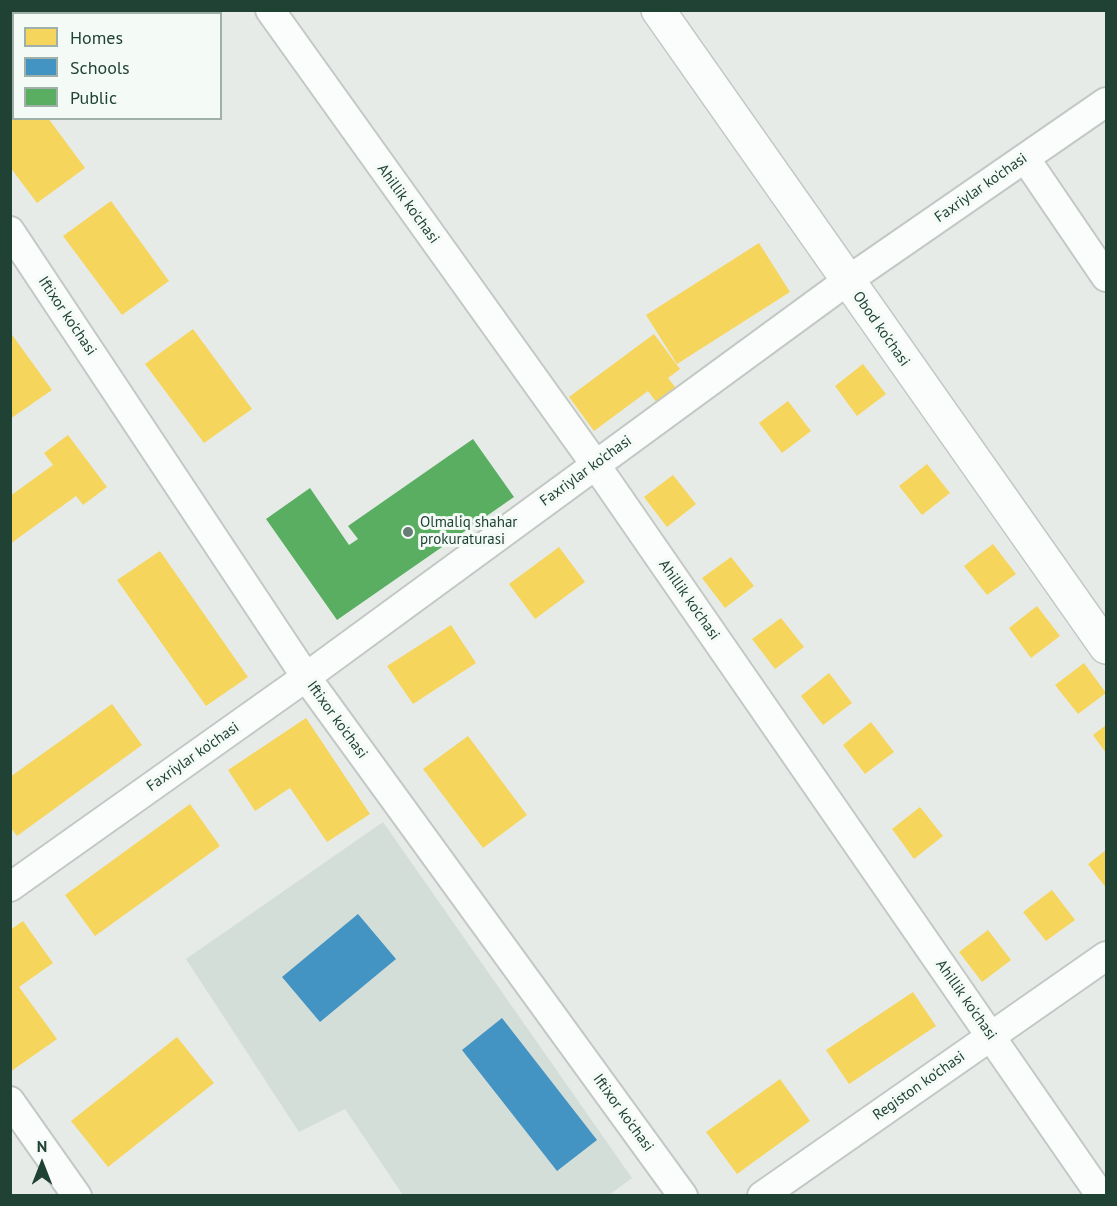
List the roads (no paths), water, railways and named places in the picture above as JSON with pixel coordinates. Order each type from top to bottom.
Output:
[{"type":"street","name":"Ahillik ko'chasi","points":[[270,10],[595,464],[1101,1196]]},
{"type":"street","name":"Obod ko'chasi","points":[[658,10],[1107,647]]},
{"type":"street","name":"Faxriylar ko'chasi","points":[[10,887],[306,677],[847,281],[1107,102]]},
{"type":"street","points":[[1025,158],[1107,277]]},
{"type":"street","name":"Iftixor ko'chasi","points":[[10,231],[306,677],[683,1196]]},
{"type":"street","name":"Registon ko'chasi","points":[[762,1196],[1107,956]]},
{"type":"street","points":[[10,1101],[77,1196]]},
{"type":"place","name":"Olmaliq shahar prokuraturasi","points":[[408,532]]}]
